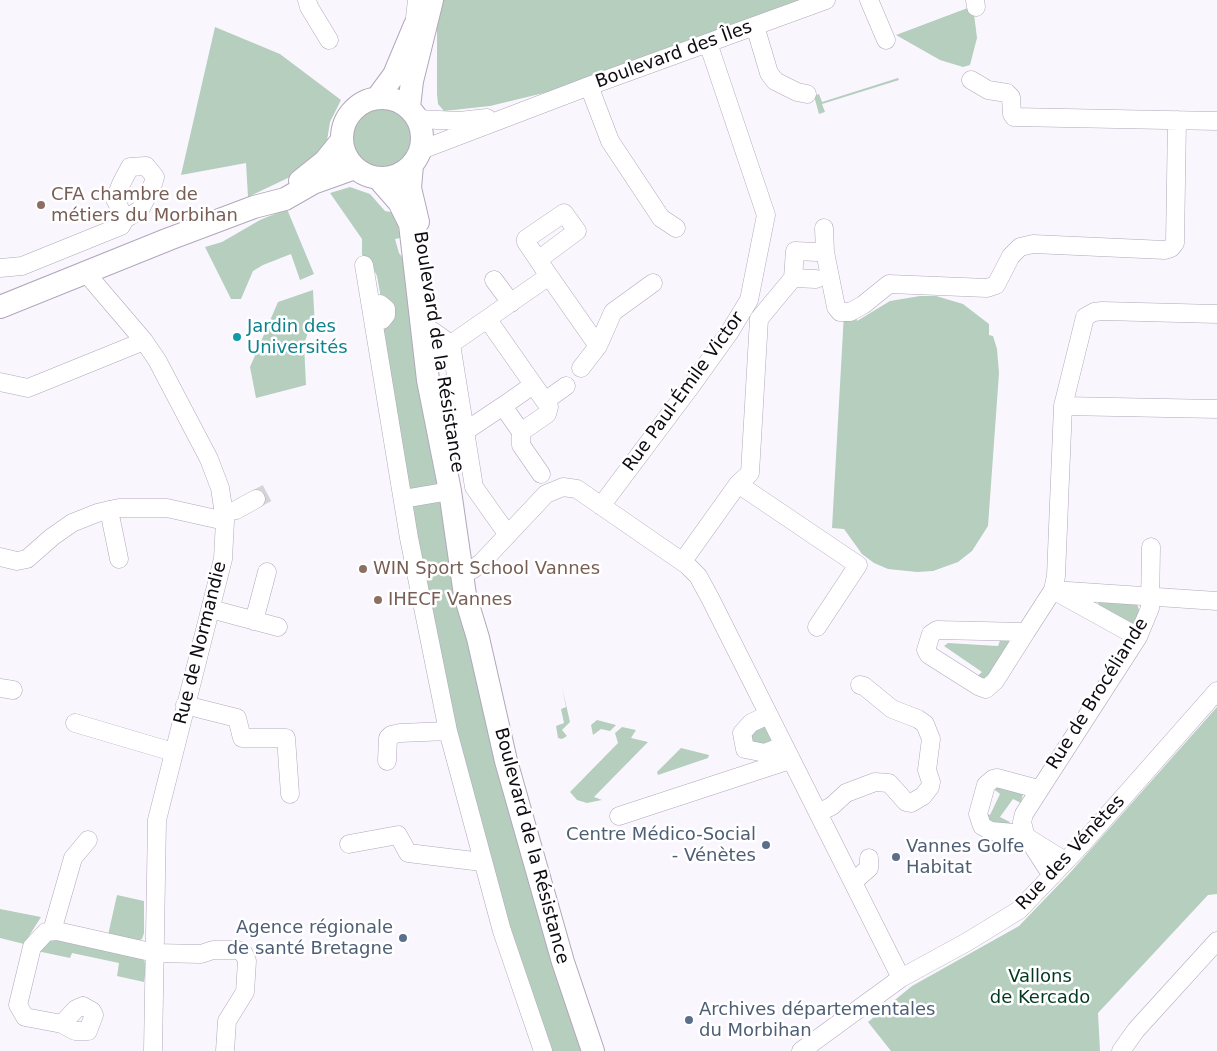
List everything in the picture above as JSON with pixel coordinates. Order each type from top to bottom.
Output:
[{"type":"main road","points":[[377,98],[394,75],[414,27],[422,0]]},
{"type":"main road","points":[[414,113],[388,98],[377,98],[361,103],[349,115],[345,123],[342,140],[348,160],[355,168],[378,178],[390,177],[402,172],[416,158],[422,134],[414,113],[412,82],[432,0]]},
{"type":"main road","points":[[254,207],[310,173],[342,140]]},
{"type":"main road","name":"Boulevard de la Résistance","points":[[416,158],[410,188],[422,240],[435,361],[472,560],[465,595],[478,638],[506,761],[563,962],[593,1051]]},
{"type":"main road","points":[[0,307],[254,207],[285,199],[313,184],[355,168]]},
{"type":"main road","name":"Boulevard de la Résistance","points":[[378,178],[399,202],[410,224],[428,380],[450,491],[472,560]]},
{"type":"street","points":[[307,0],[309,7],[329,40]]},
{"type":"street","points":[[414,27],[417,0]]},
{"type":"street","name":"Boulevard des Îles","points":[[416,158],[440,141],[477,130],[589,86],[826,0]]},
{"type":"street","points":[[869,0],[886,40]]},
{"type":"street","points":[[755,26],[769,73],[775,81],[797,92],[807,94]]},
{"type":"street","name":"Rue Paul-Émile Victor","points":[[602,506],[691,386],[749,300],[766,215],[708,43]]},
{"type":"street","points":[[971,80],[988,90],[1007,93],[1011,98],[1012,114],[1014,117],[1217,121]]},
{"type":"street","points":[[589,86],[610,141],[661,218],[676,228]]},
{"type":"street","name":"Boulevard des Îles","points":[[414,113],[475,120],[522,112]]},
{"type":"street","points":[[824,228],[825,252],[836,307],[840,312],[850,312],[863,305],[889,284],[987,288],[996,284],[1011,256],[1020,247],[1033,244],[1165,250],[1171,248],[1175,243],[1177,120]]},
{"type":"street","points":[[0,268],[22,266],[121,226],[125,220]]},
{"type":"street","points":[[683,561],[738,484],[750,473],[759,319],[793,278],[795,251],[817,252]]},
{"type":"street","points":[[538,260],[598,346]]},
{"type":"street","points":[[364,265],[403,499],[448,731],[502,931],[543,1051]]},
{"type":"street","name":"Rue de Normandie","points":[[86,273],[144,341],[157,360],[209,458],[220,488],[225,517],[223,559],[157,820],[154,1051]]},
{"type":"street","points":[[435,361],[448,352],[451,344],[549,276]]},
{"type":"street","points":[[793,278],[816,279]]},
{"type":"street","points":[[494,280],[511,303]]},
{"type":"street","points":[[581,368],[598,346],[613,312],[653,283]]},
{"type":"street","points":[[1026,632],[937,630],[930,634],[926,650],[930,655],[978,686],[986,688],[995,681],[1053,590],[1056,576],[1063,406],[1083,322],[1088,314],[1102,312],[1217,314]]},
{"type":"street","points":[[488,320],[549,409],[547,414],[521,432]]},
{"type":"street","points":[[431,330],[451,344],[474,487],[508,535]]},
{"type":"street","points":[[0,382],[28,388],[144,341]]},
{"type":"street","points":[[464,432],[533,385]]},
{"type":"street","points":[[545,401],[566,386]]},
{"type":"street","points":[[503,406],[521,432],[521,445],[541,474]]},
{"type":"street","points":[[1063,406],[1217,409]]},
{"type":"street","points":[[738,484],[858,565],[817,627]]},
{"type":"street","points":[[472,560],[508,535],[546,494],[557,488],[577,489],[683,561],[704,585],[786,753],[901,978]]},
{"type":"street","points":[[403,499],[450,491]]},
{"type":"street","points":[[0,557],[17,560],[27,559],[52,537],[72,523],[109,510],[132,507],[167,508],[225,517],[256,499]]},
{"type":"street","points":[[109,510],[119,559]]},
{"type":"street","name":"Rue de Brocéliande","points":[[1026,836],[1022,822],[1024,814],[1038,789],[1138,637],[1148,614],[1151,597],[1151,548]]},
{"type":"street","points":[[254,621],[267,572]]},
{"type":"street","points":[[1053,590],[1138,637]]},
{"type":"street","name":"Rue de Brocéliande","points":[[1053,590],[1217,601]]},
{"type":"street","points":[[210,609],[278,627]]},
{"type":"street","points":[[818,813],[832,806],[846,793],[875,782],[889,783],[906,802],[911,803],[924,796],[930,787],[931,782],[927,770],[931,739],[925,724],[918,718],[892,709],[864,686],[860,685]]},
{"type":"street","name":"Rue des Vénètes","points":[[801,1051],[901,978],[1012,916],[1052,876],[1217,692]]},
{"type":"street","points":[[186,705],[237,718],[242,738],[286,738],[290,794]]},
{"type":"street","points":[[768,715],[751,723],[742,733],[741,740],[745,749],[765,753],[786,753]]},
{"type":"street","points":[[74,723],[173,752]]},
{"type":"street","points":[[387,761],[388,742],[391,736],[400,733],[448,731]]},
{"type":"street","points":[[619,816],[786,753]]},
{"type":"street","name":"Rue de Brocéliande","points":[[1038,789],[997,778],[993,779],[986,785],[978,814],[982,826],[991,831],[1026,836],[1065,861]]},
{"type":"street","points":[[349,844],[398,835],[408,853],[482,862]]},
{"type":"street","points":[[1026,836],[1052,876]]},
{"type":"street","points":[[52,931],[73,858],[88,840]]},
{"type":"street","points":[[853,882],[869,868],[869,858]]},
{"type":"street","points":[[62,1024],[25,1017],[18,1005],[32,947],[41,934],[52,931],[155,953],[201,954],[213,950],[238,950],[244,954],[247,961],[245,992],[226,1024],[225,1051]]},
{"type":"street","points":[[1121,1051],[1136,1030],[1217,940]]},
{"type":"green space","points":[[440,0],[801,0],[548,92],[490,106],[444,111],[438,104],[437,94],[437,24]]},
{"type":"green space","points":[[973,6],[977,38],[970,65],[963,67],[940,60],[896,35]]},
{"type":"green space","points":[[215,27],[280,54],[341,100],[330,122],[326,147],[290,177],[248,197],[246,163],[181,175]]},
{"type":"green space","points":[[898,78],[899,80],[822,104],[825,112],[819,114],[814,96],[819,94],[822,102]]},
{"type":"green space","points":[[383,107],[400,112],[405,116],[409,121],[414,138],[409,155],[405,160],[400,164],[383,169],[366,164],[361,160],[357,155],[352,138],[357,121],[361,116],[366,112]]},
{"type":"green space","points":[[350,187],[370,194],[385,211],[396,213],[400,238],[395,239],[399,253],[411,269],[437,483],[433,487],[409,492],[382,330],[381,298],[377,276],[371,264],[362,255],[362,239],[330,193]]},
{"type":"green space","points":[[287,209],[314,274],[300,280],[291,254],[253,271],[241,299],[231,299],[205,247],[222,242],[260,220]]},
{"type":"green space","points":[[313,290],[315,329],[309,330],[304,344],[306,385],[256,398],[250,367],[278,302]]},
{"type":"green space","points":[[920,296],[936,296],[963,304],[989,324],[989,335],[993,336],[997,349],[999,373],[988,526],[972,551],[958,562],[933,571],[917,572],[888,569],[874,563],[862,554],[844,529],[832,528],[844,313],[856,312],[857,321],[890,301]]},
{"type":"green space","points":[[437,501],[443,505],[585,1051],[549,1051],[521,970],[457,740],[411,511],[416,503]]},
{"type":"green space","points":[[1098,602],[1137,604],[1140,613],[1135,622],[1129,625],[1099,606]]},
{"type":"green space","points":[[1002,635],[1008,637],[1009,643],[986,680],[975,678],[982,672],[944,646],[948,643],[998,646]]},
{"type":"green space","points":[[562,687],[570,722],[562,730],[567,736],[562,739],[558,738],[556,726],[564,723],[561,709],[566,707]]},
{"type":"green space","name":"Vallons de Kercado","points":[[1217,707],[1217,894],[1208,895],[1098,1013],[1100,1051],[891,1051],[868,1022],[912,986],[1019,926],[1068,875]]},
{"type":"green space","points":[[597,720],[616,725],[610,731],[601,729],[593,735],[591,725]]},
{"type":"green space","points":[[764,725],[773,744],[765,746],[751,741],[751,731]]},
{"type":"green space","points":[[622,727],[636,730],[631,738],[648,742],[594,797],[602,800],[587,803],[577,800],[570,792],[618,743],[615,733]]},
{"type":"green space","points":[[681,748],[709,755],[708,758],[658,775],[657,772]]},
{"type":"green space","points":[[993,784],[1022,791],[1021,803],[1013,799],[1000,817],[1010,822],[1008,825],[989,824],[982,811],[990,815],[1000,794],[991,787]]},
{"type":"green space","points":[[117,895],[144,901],[144,933],[142,939],[137,941],[108,935]]},
{"type":"green space","points":[[0,909],[41,917],[24,944],[0,938]]},
{"type":"green space","points":[[51,937],[144,959],[146,968],[144,982],[117,976],[119,963],[72,953],[70,958],[37,951]]},
{"type":"tunnel","points":[[256,499],[267,493]]},
{"type":"place","name":"CFA chambre de métiers du Morbihan","points":[[41,205]]},
{"type":"place","name":"Jardin des Universités","points":[[237,337]]},
{"type":"place","name":"WIN Sport School Vannes","points":[[363,569]]},
{"type":"place","name":"IHECF Vannes","points":[[378,600]]},
{"type":"place","name":"Centre Médico-Social - Vénètes","points":[[766,845]]},
{"type":"place","name":"Vannes Golfe Habitat","points":[[896,857]]},
{"type":"place","name":"Agence régionale de santé Bretagne","points":[[403,938]]},
{"type":"place","name":"Archives départementales du Morbihan","points":[[689,1020]]}]
